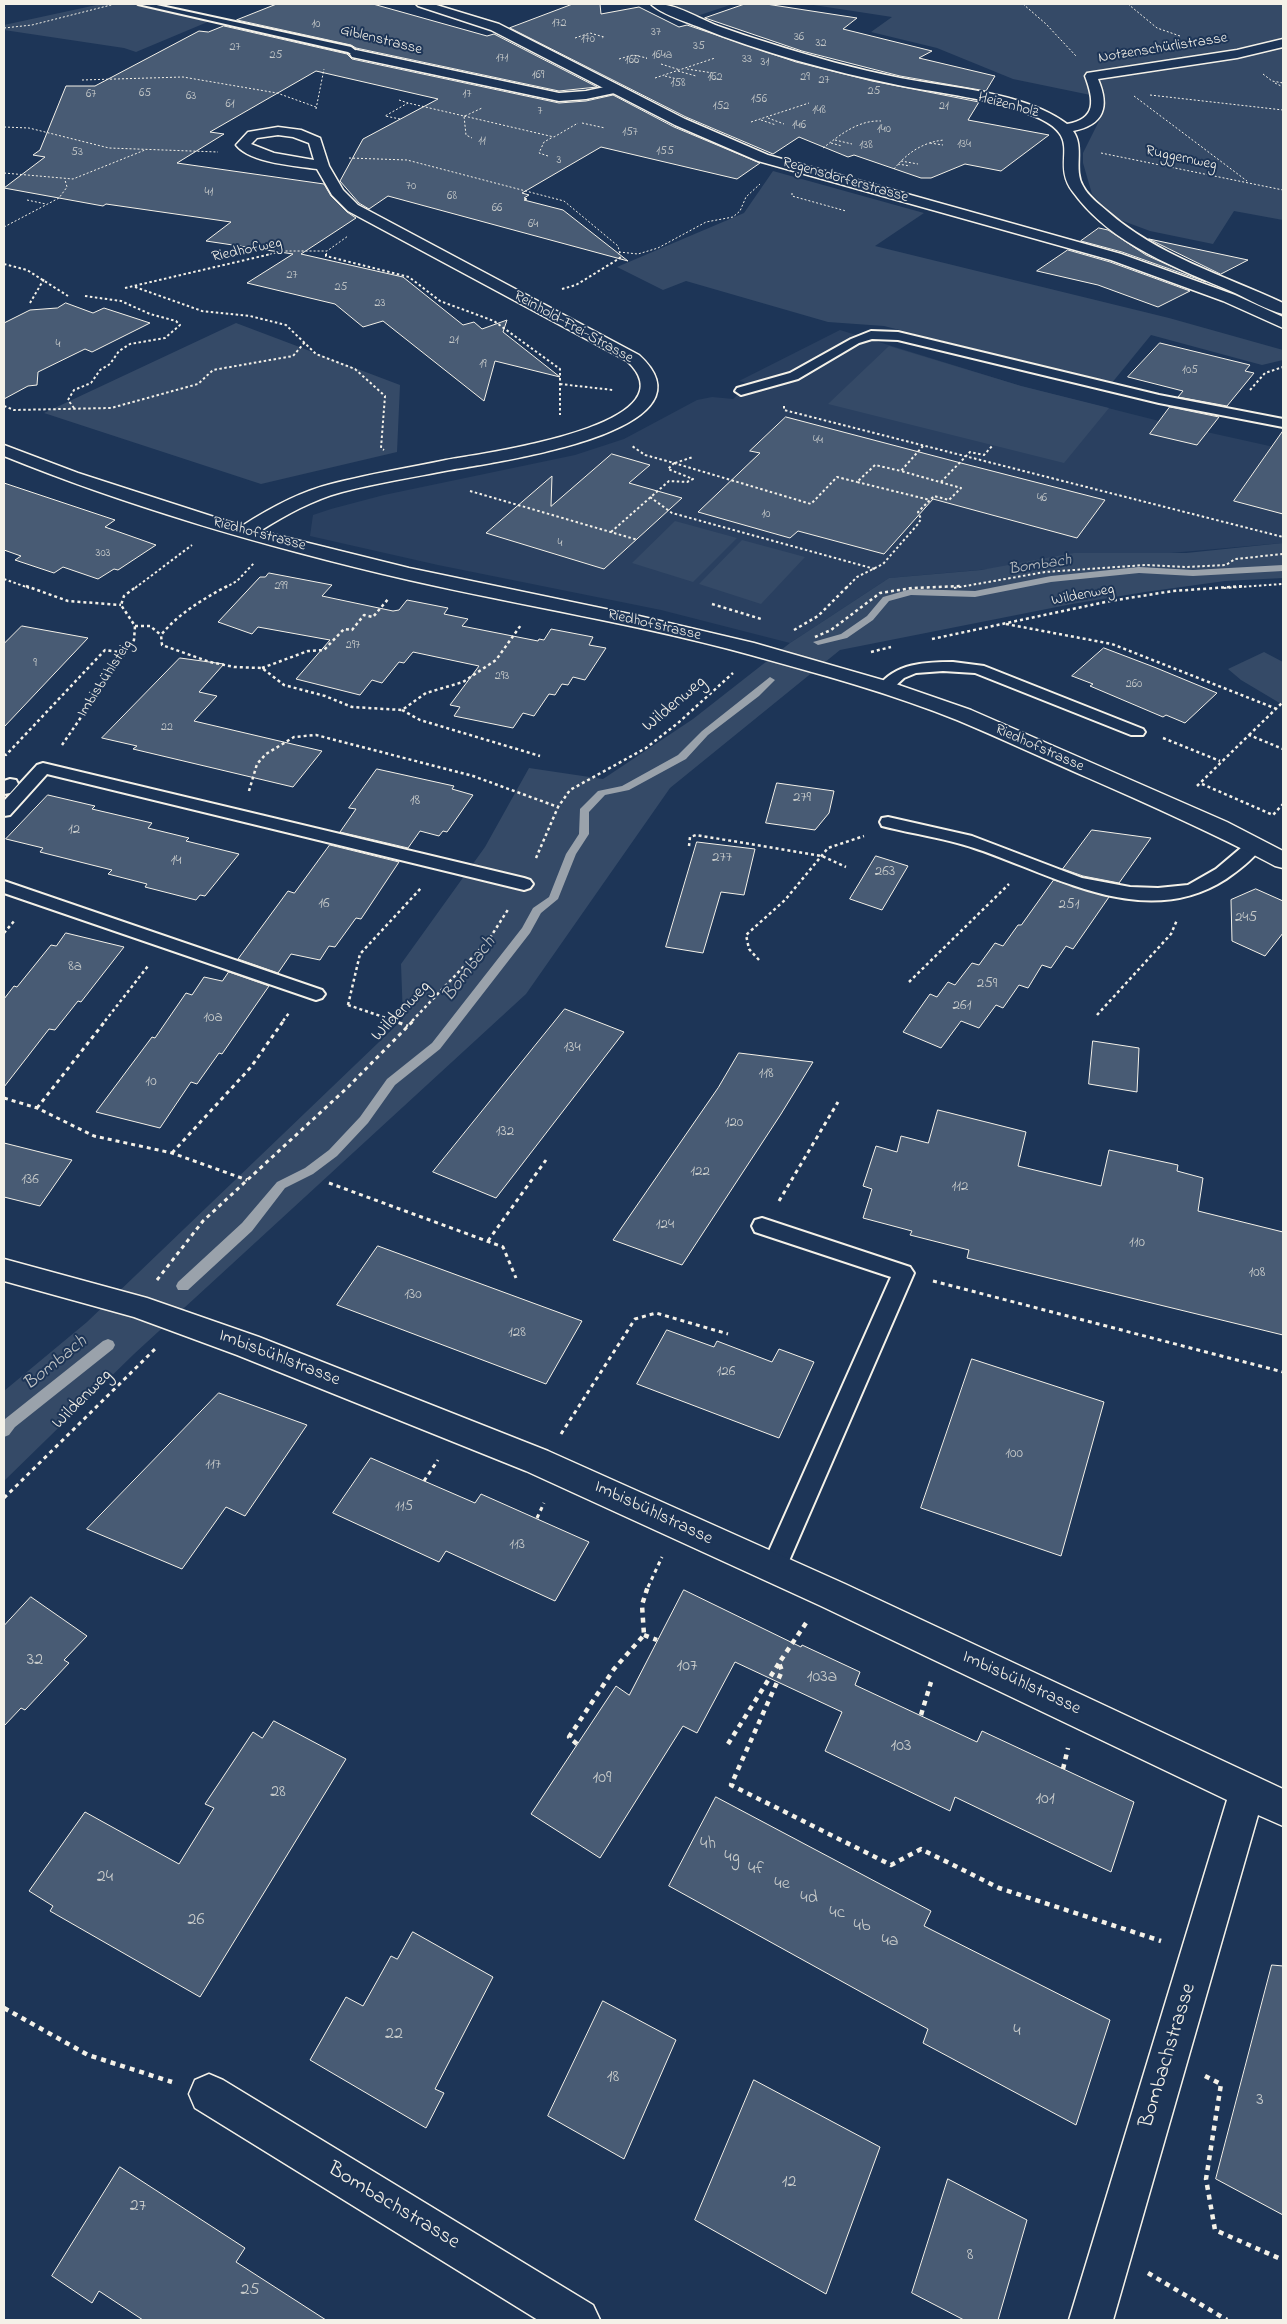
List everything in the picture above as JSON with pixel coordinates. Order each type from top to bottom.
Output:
[{"type":"street","name":"Regensdorferstrasse","points":[[422,4],[495,27],[614,89],[721,141],[763,158],[1116,257],[1229,298],[1283,323]]},
{"type":"street","name":"Heizenholz","points":[[657,4],[693,22],[738,39],[835,67],[1021,107],[1055,121],[1065,128]]},
{"type":"street","name":"Notzenschürlistrasse","points":[[1065,128],[1086,123],[1097,110],[1099,94],[1092,76],[1232,54],[1283,43]]},
{"type":"street","name":"Giblenstrasse","points":[[356,54],[559,97],[586,95],[614,89]]},
{"type":"street","points":[[1065,128],[1074,148],[1070,167],[1075,186],[1115,227],[1165,257],[1283,309]]},
{"type":"street","name":"Reinhold-Frei-Strasse","points":[[245,532],[280,511],[320,493],[361,483],[543,447],[607,427],[628,416],[642,403],[649,394],[651,384],[648,374],[633,358],[354,208],[337,192],[322,166],[315,141],[296,133],[278,131],[253,135],[243,145],[248,149]]},
{"type":"street","points":[[248,149],[322,166]]},
{"type":"street","name":"Riedhofstrasse","points":[[4,450],[72,477],[245,532],[409,574],[639,622],[754,649],[886,687],[963,715],[1219,827],[1283,861]]},
{"type":"street","name":"Imbisbühlstrasse","points":[[4,1270],[137,1306],[182,1322],[248,1346],[537,1461],[833,1595],[1283,1808]]},
{"type":"street","name":"Bombachstrasse","points":[[1091,2320],[1247,1792]]},
{"type":"street","name":"Bombachstrasse","points":[[209,2094],[578,2320]]},
{"type":"lane","name":"Giblenstrasse","points":[[142,4],[351,50],[356,54]]},
{"type":"lane","points":[[741,391],[794,376],[855,341],[871,335],[883,334],[907,338],[1159,399],[1283,422]]},
{"type":"lane","points":[[886,687],[895,677],[908,670],[961,665],[979,670],[1136,732]]},
{"type":"lane","points":[[4,811],[42,768],[524,884]]},
{"type":"lane","points":[[888,822],[990,847],[1076,882],[1115,891],[1150,894],[1187,891],[1228,871],[1244,858],[1254,846]]},
{"type":"lane","points":[[4,887],[311,992]]},
{"type":"lane","points":[[762,1226],[903,1273],[774,1569]]},
{"type":"path","points":[[4,28],[57,20],[115,4]]},
{"type":"path","points":[[1024,4],[1066,44],[1092,76]]},
{"type":"path","points":[[1128,4],[1157,28],[1232,54]]},
{"type":"path","points":[[574,39],[590,33],[604,37],[602,38]]},
{"type":"path","points":[[315,117],[323,69],[334,62],[356,54]]},
{"type":"path","points":[[616,61],[629,55],[647,58],[645,60]]},
{"type":"path","points":[[647,81],[706,61]]},
{"type":"path","points":[[661,64],[681,70]]},
{"type":"path","points":[[684,69],[713,73]]},
{"type":"path","points":[[677,71],[696,76]]},
{"type":"path","points":[[664,75],[677,79]]},
{"type":"path","points":[[82,80],[183,77],[277,93],[316,107]]},
{"type":"path","points":[[1272,81],[1283,87]]},
{"type":"path","points":[[1139,94],[1130,93],[1249,183]]},
{"type":"path","points":[[1148,95],[1283,110]]},
{"type":"path","points":[[285,101],[290,98]]},
{"type":"path","points":[[399,100],[464,116],[466,135],[472,138]]},
{"type":"path","points":[[400,120],[385,116],[408,103]]},
{"type":"path","points":[[751,122],[809,103]]},
{"type":"path","points":[[767,117],[784,124]]},
{"type":"path","points":[[760,119],[776,125]]},
{"type":"path","points":[[822,150],[830,142],[867,121],[881,120]]},
{"type":"path","points":[[586,124],[605,128]]},
{"type":"path","points":[[4,127],[29,128],[109,148],[225,152],[248,149]]},
{"type":"path","points":[[548,156],[539,153],[544,142],[554,137]]},
{"type":"path","points":[[834,140],[852,144]]},
{"type":"path","points":[[900,161],[927,143],[944,140]]},
{"type":"path","points":[[830,142],[842,146]]},
{"type":"path","points":[[927,143],[943,145]]},
{"type":"path","name":"Ruggernweg","points":[[1074,148],[1283,190]]},
{"type":"path","points":[[4,173],[65,180],[78,178],[146,150]]},
{"type":"path","points":[[340,158],[407,160],[564,201],[618,246],[620,258],[576,284],[558,291]]},
{"type":"path","points":[[900,161],[918,164]]},
{"type":"path","points":[[900,161],[898,164],[910,166]]},
{"type":"path","points":[[4,227],[59,198],[67,187],[65,180]]},
{"type":"path","points":[[619,252],[638,254],[658,248],[699,227],[704,222],[733,217],[739,213],[748,194],[756,190],[761,183]]},
{"type":"path","points":[[39,201],[27,200],[46,204]]},
{"type":"path","points":[[354,232],[327,251],[326,256],[408,277],[440,301],[494,321],[560,370],[560,420]]},
{"type":"path","name":"Riedhofweg","points":[[125,288],[285,251],[327,251]]},
{"type":"path","points":[[4,264],[27,270],[44,279],[68,296]]},
{"type":"path","points":[[30,303],[44,279]]},
{"type":"path","points":[[134,287],[202,311],[250,316],[286,325],[316,354],[355,369],[385,396],[381,448],[386,451]]},
{"type":"path","points":[[75,408],[70,405],[68,400],[74,390],[91,383],[100,370],[116,359],[119,351],[130,344],[165,338],[180,325],[176,321],[150,314],[121,301],[85,296]]},
{"type":"path","points":[[4,406],[14,410],[112,408],[198,384],[213,370],[293,356],[305,342]]},
{"type":"path","points":[[1265,374],[1283,367]]},
{"type":"path","points":[[560,384],[613,390]]},
{"type":"path","points":[[785,402],[784,410],[1283,537]]},
{"type":"path","points":[[630,444],[645,455],[811,504],[837,478],[930,500]]},
{"type":"path","points":[[941,482],[970,452],[984,455],[993,445]]},
{"type":"path","points":[[902,472],[924,446]]},
{"type":"path","points":[[610,532],[669,481],[687,482],[693,479],[668,470],[674,463],[693,457]]},
{"type":"path","points":[[786,632],[795,630],[818,616],[857,577],[876,569],[890,557],[918,524],[921,519],[918,512],[934,496],[949,500],[960,488],[875,465],[857,482]]},
{"type":"path","points":[[464,488],[638,540]]},
{"type":"path","points":[[650,498],[672,513],[876,569]]},
{"type":"path","points":[[4,579],[68,601],[121,605],[124,596],[193,544]]},
{"type":"path","points":[[813,638],[831,630],[880,593],[912,588],[952,588],[1045,572],[1111,566],[1145,564],[1185,567],[1226,565],[1235,559],[1283,554]]},
{"type":"path","points":[[161,635],[172,622],[183,615],[190,607],[238,581],[261,557]]},
{"type":"path","name":"Wildenweg","points":[[926,640],[1110,601],[1173,592],[1282,584]]},
{"type":"path","points":[[135,626],[142,624],[152,626],[161,635],[162,645],[210,662],[234,667],[262,668],[308,651],[324,650],[344,629],[352,630],[364,615],[373,617],[390,597]]},
{"type":"path","points":[[712,604],[767,621]]},
{"type":"path","name":"Imbisbühlsteig","points":[[42,768],[57,752],[134,640],[135,626],[121,605]]},
{"type":"path","points":[[1003,623],[1112,644],[1276,709]]},
{"type":"path","points":[[402,710],[426,693],[454,682],[464,682],[496,660],[521,624]]},
{"type":"path","points":[[786,627],[795,630]]},
{"type":"path","points":[[835,672],[869,652],[898,646]]},
{"type":"path","name":"Wildenweg","points":[[137,1306],[203,1221],[348,1087],[488,941],[524,884],[558,807],[570,790],[646,748],[720,686],[754,649]]},
{"type":"path","points":[[4,754],[105,650],[126,654]]},
{"type":"path","points":[[262,668],[284,685],[325,696],[352,707],[402,710],[420,720],[540,756]]},
{"type":"path","points":[[1194,789],[1283,702]]},
{"type":"path","points":[[1136,732],[1166,739],[1220,762]]},
{"type":"path","points":[[235,813],[248,797],[257,764],[266,754],[294,737],[316,735],[473,776],[558,807]]},
{"type":"path","points":[[1249,735],[1283,750]]},
{"type":"path","points":[[1200,783],[1273,815],[1283,804]]},
{"type":"path","points":[[759,960],[752,955],[746,946],[746,935],[785,900],[828,848],[868,835],[888,822]]},
{"type":"path","points":[[689,846],[690,837],[696,835],[822,856],[846,867]]},
{"type":"path","points":[[348,1005],[360,954],[443,864]]},
{"type":"path","points":[[910,982],[1029,864]]},
{"type":"path","points":[[1097,1015],[1171,934],[1187,891]]},
{"type":"path","points":[[37,1108],[166,943]]},
{"type":"path","points":[[172,1153],[251,1067],[311,992],[408,1026]]},
{"type":"path","points":[[4,1098],[37,1108],[94,1136],[172,1153],[247,1180]]},
{"type":"path","points":[[786,1207],[779,1201],[838,1102]]},
{"type":"path","points":[[488,1242],[546,1160]]},
{"type":"path","points":[[329,1183],[503,1247],[516,1278]]},
{"type":"path","points":[[903,1273],[1283,1372]]},
{"type":"path","points":[[555,1442],[635,1319],[656,1313],[728,1334]]},
{"type":"path","name":"Wildenweg","points":[[4,1498],[182,1322]]},
{"type":"path","points":[[424,1481],[440,1457]]},
{"type":"path","points":[[536,1518],[545,1502]]},
{"type":"path","points":[[577,1744],[569,1737],[614,1669],[644,1634],[642,1614],[646,1590],[661,1565],[663,1555]]},
{"type":"path","points":[[728,1744],[779,1662],[812,1615]]},
{"type":"path","points":[[644,1634],[657,1640]]},
{"type":"path","points":[[779,1662],[782,1672],[731,1785],[891,1866],[920,1850],[999,1888],[1200,1953]]},
{"type":"path","points":[[921,1715],[934,1672]]},
{"type":"path","points":[[1063,1769],[1069,1744]]},
{"type":"path","points":[[4,2008],[88,2055],[209,2094]]},
{"type":"path","points":[[1168,2058],[1221,2084],[1206,2179],[1215,2230],[1283,2260]]},
{"type":"path","points":[[1181,2291],[1227,2320]]},
{"type":"shaded area","points":[[101,4],[131,4],[210,21],[136,52],[124,48],[4,30],[4,25]]},
{"type":"shaded area","points":[[671,4],[733,4],[697,16]]},
{"type":"shaded area","points":[[807,4],[1283,4],[1283,220],[1234,211],[1213,244],[1150,231],[1115,218],[1092,194],[1083,163],[1083,153],[1105,109],[1105,98],[1013,79],[937,48],[871,32],[892,17]]},
{"type":"shaded area","points":[[773,171],[924,213],[875,246],[1169,318],[1283,350],[1283,360],[1262,365],[1151,335],[1111,384],[884,326],[828,322],[686,281],[663,290],[617,267],[744,213]]},
{"type":"shaded area","points":[[236,323],[400,385],[397,452],[261,484],[44,413]]},
{"type":"shaded area","points":[[840,330],[1021,386],[1175,425],[1283,449],[1283,543],[889,578],[790,643],[661,610],[438,565],[310,536],[313,515],[331,509],[384,495],[575,455],[624,439],[697,400],[712,397],[733,399],[750,384],[739,381]]},
{"type":"shaded area","points":[[889,346],[1021,386],[1109,408],[1064,463],[828,404]]},
{"type":"shaded area","points":[[675,521],[737,538],[693,582],[632,563]]},
{"type":"shaded area","points":[[742,540],[805,557],[761,604],[699,584]]},
{"type":"shaded area","points":[[1283,543],[1283,578],[1225,581],[1145,592],[1072,604],[840,650],[670,788],[526,994],[134,1354],[4,1481],[4,1391],[87,1322],[403,1019],[401,964],[485,847],[529,768],[603,779],[693,719],[790,643],[889,578],[981,570],[1074,553],[1186,553]]},
{"type":"shaded area","points":[[1264,652],[1283,662],[1283,705],[1241,680],[1228,669]]},
{"type":"building","points":[[277,4],[373,4],[487,36],[494,34],[597,87],[559,91],[356,48],[351,45],[237,20]]},
{"type":"building","points":[[573,4],[600,4],[601,14],[639,7],[679,27],[687,25],[796,62],[872,81],[979,102],[968,120],[1049,135],[1001,171],[965,164],[931,178],[921,178],[854,155],[848,157],[799,137],[773,154],[686,117],[510,28]]},
{"type":"building","points":[[745,4],[766,4],[857,18],[843,29],[932,51],[919,58],[995,76],[986,91],[900,76],[802,51],[705,18]]},
{"type":"building","points":[[224,26],[347,54],[352,59],[559,103],[586,101],[613,95],[674,127],[760,163],[737,179],[601,147],[522,193],[529,195],[524,200],[563,210],[628,261],[388,196],[369,209],[359,203],[340,181],[363,139],[438,99],[316,71],[210,132],[224,134],[177,163],[324,184],[331,196],[356,218],[301,254],[403,277],[463,325],[474,322],[482,329],[507,320],[503,332],[560,377],[495,361],[484,401],[383,321],[363,327],[335,304],[247,283],[293,254],[206,241],[231,222],[106,204],[103,206],[4,188],[45,157],[33,155],[40,150],[66,86],[95,86],[199,31],[208,32]]},
{"type":"building","points":[[1099,228],[1108,230],[1146,255],[1206,282],[1122,252],[1081,241]]},
{"type":"building","points":[[1149,239],[1248,260],[1221,274]]},
{"type":"building","points":[[1068,250],[1110,262],[1190,291],[1158,307],[1098,285],[1037,271]]},
{"type":"building","points":[[66,303],[93,313],[104,308],[150,323],[92,352],[85,349],[38,372],[37,385],[28,386],[4,399],[4,323],[30,310],[57,308]]},
{"type":"building","points":[[1160,343],[1250,365],[1245,371],[1254,373],[1227,406],[1178,397],[1183,391],[1128,377]]},
{"type":"building","points":[[1170,407],[1219,417],[1197,445],[1150,434]]},
{"type":"building","points":[[786,417],[1105,500],[1077,538],[933,499],[884,554],[798,531],[790,538],[698,512],[760,453],[750,451]]},
{"type":"building","points":[[1283,431],[1283,514],[1234,501]]},
{"type":"building","points":[[612,454],[650,465],[629,483],[682,498],[604,569],[486,533],[552,476],[551,506]]},
{"type":"building","points":[[4,483],[115,520],[105,527],[156,545],[118,570],[114,569],[98,579],[63,567],[54,573],[15,560],[21,556],[4,550]]},
{"type":"building","points":[[269,573],[332,585],[322,596],[393,611],[399,610],[407,600],[448,608],[444,614],[468,619],[462,626],[538,641],[539,639],[544,640],[551,629],[593,637],[589,645],[606,648],[585,680],[573,677],[568,685],[562,684],[555,695],[549,694],[534,716],[523,713],[513,728],[454,716],[460,707],[450,705],[479,666],[413,652],[404,663],[399,662],[382,683],[372,680],[360,695],[296,679],[330,640],[258,627],[252,634],[218,622],[260,577],[265,577]]},
{"type":"building","points":[[22,626],[88,638],[4,727],[4,644]]},
{"type":"building","points":[[1104,648],[1217,693],[1185,723],[1166,715],[1163,717],[1090,686],[1093,684],[1072,676]]},
{"type":"building","points":[[180,658],[224,664],[199,692],[217,696],[194,721],[322,751],[293,787],[133,749],[137,746],[102,738]]},
{"type":"building","points":[[377,769],[454,786],[452,789],[473,795],[447,832],[443,831],[439,836],[420,831],[408,848],[340,832],[356,809],[349,808]]},
{"type":"building","points":[[777,783],[834,791],[829,813],[815,830],[766,823]]},
{"type":"building","points":[[48,795],[95,806],[92,809],[152,823],[148,828],[189,838],[186,841],[239,854],[205,896],[200,895],[196,900],[145,887],[147,884],[108,874],[112,870],[40,852],[43,848],[6,839]]},
{"type":"building","points":[[1092,830],[1151,838],[1119,883],[1083,876],[1063,869]]},
{"type":"building","points":[[697,842],[755,849],[744,895],[721,892],[703,953],[666,947]]},
{"type":"building","points":[[330,845],[399,862],[361,919],[356,918],[335,947],[329,946],[320,960],[291,954],[278,973],[238,959],[288,891],[294,893]]},
{"type":"building","points":[[876,856],[908,866],[882,910],[850,899]]},
{"type":"building","points":[[1054,880],[1109,897],[1073,949],[1066,946],[1051,968],[1042,965],[1028,988],[1019,985],[1003,1008],[996,1005],[979,1028],[961,1021],[941,1048],[903,1032],[930,994],[937,997],[948,982],[955,985],[972,963],[979,965],[995,943],[1003,946]]},
{"type":"building","points":[[1256,889],[1283,901],[1283,933],[1265,956],[1232,941],[1231,900]]},
{"type":"building","points":[[66,933],[124,947],[81,1002],[78,1001],[55,1030],[49,1029],[4,1087],[4,999],[14,986],[17,987],[51,945],[56,946]]},
{"type":"building","points":[[229,972],[269,986],[222,1054],[219,1053],[197,1084],[191,1082],[160,1128],[96,1112],[152,1037],[155,1038],[186,993],[192,995],[204,977],[222,981]]},
{"type":"building","points":[[565,1009],[624,1032],[496,1198],[433,1172]]},
{"type":"building","points":[[1093,1041],[1139,1048],[1137,1092],[1089,1084]]},
{"type":"building","points":[[739,1053],[813,1062],[682,1265],[613,1240],[718,1088]]},
{"type":"building","points":[[938,1110],[1026,1132],[1018,1166],[1101,1186],[1109,1150],[1178,1165],[1177,1171],[1203,1178],[1198,1211],[1283,1232],[1283,1335],[967,1258],[969,1250],[910,1235],[912,1231],[863,1218],[872,1189],[863,1186],[876,1146],[897,1152],[901,1136],[928,1143]]},
{"type":"building","points":[[4,1143],[72,1160],[40,1206],[4,1197]]},
{"type":"building","points":[[378,1246],[582,1321],[546,1384],[337,1305]]},
{"type":"building","points":[[667,1330],[714,1347],[717,1341],[772,1362],[779,1349],[814,1362],[779,1438],[637,1384]]},
{"type":"building","points":[[972,1359],[1104,1402],[1061,1556],[921,1508]]},
{"type":"building","points":[[219,1393],[307,1425],[245,1516],[226,1507],[182,1569],[87,1529]]},
{"type":"building","points":[[371,1458],[475,1503],[481,1494],[589,1542],[555,1601],[446,1551],[439,1562],[333,1513]]},
{"type":"building","points":[[684,1590],[801,1647],[802,1645],[860,1672],[855,1685],[977,1742],[982,1731],[1134,1802],[1111,1872],[955,1797],[950,1811],[825,1751],[842,1712],[735,1662],[697,1733],[683,1726],[600,1858],[531,1814],[616,1686],[629,1695]]},
{"type":"building","points":[[31,1597],[87,1636],[64,1660],[69,1663],[25,1710],[21,1708],[4,1726],[4,1626]]},
{"type":"building","points":[[274,1721],[346,1759],[200,1997],[50,1911],[53,1906],[29,1891],[85,1812],[179,1864],[214,1808],[205,1804],[253,1732],[262,1738]]},
{"type":"building","points":[[716,1797],[931,1911],[924,1926],[1110,2020],[1076,2125],[923,2043],[928,2029],[669,1886]]},
{"type":"building","points":[[413,1932],[493,1977],[435,2089],[444,2093],[426,2128],[310,2060],[346,1997],[363,2006],[391,1956],[397,1959]]},
{"type":"building","points":[[1272,1965],[1283,1966],[1283,2215],[1216,2179]]},
{"type":"building","points":[[603,2001],[676,2040],[624,2159],[548,2116]]},
{"type":"building","points":[[754,2080],[880,2147],[826,2294],[695,2220]]},
{"type":"building","points":[[120,2167],[245,2248],[236,2262],[326,2320],[143,2320],[99,2291],[92,2303],[52,2276]]},
{"type":"building","points":[[948,2179],[1027,2220],[998,2320],[964,2320],[912,2293]]},
{"type":"waterway","name":"Bombach","points":[[818,642],[844,636],[870,618],[886,599],[911,592],[975,594],[1051,579],[1139,570],[1193,573],[1283,568]]},
{"type":"waterway","name":"Bombach","points":[[183,1286],[247,1227],[281,1185],[309,1171],[333,1153],[364,1120],[391,1082],[436,1046],[526,930],[537,911],[553,899],[571,854],[584,834],[584,811],[602,793],[625,788],[682,757],[705,733],[756,694],[770,680]]},
{"type":"waterway","name":"Bombach","points":[[4,1431],[10,1423],[108,1345]]}]
